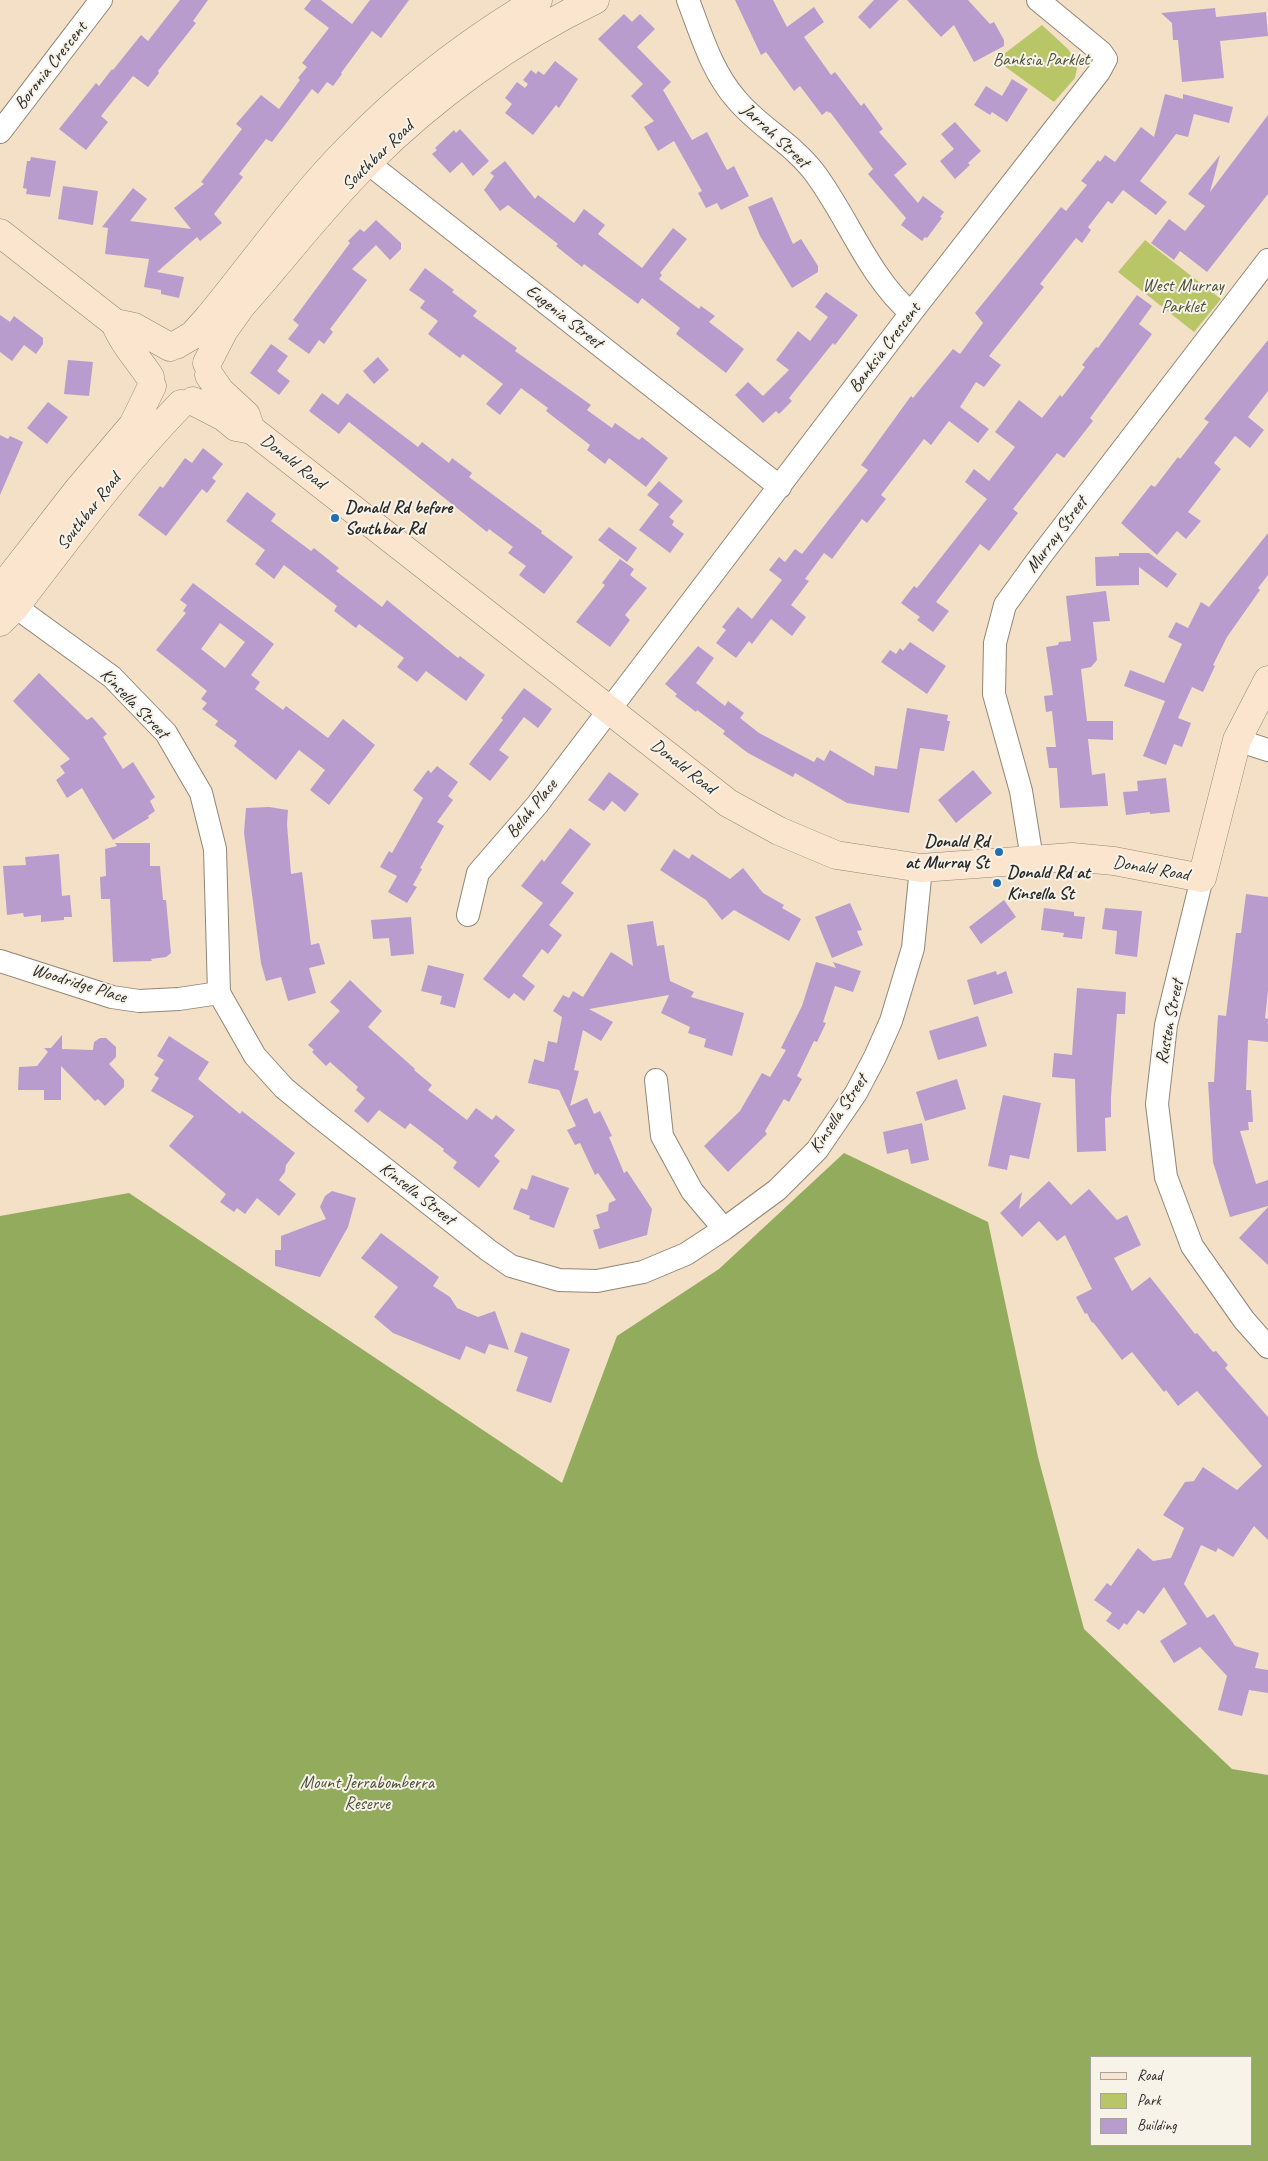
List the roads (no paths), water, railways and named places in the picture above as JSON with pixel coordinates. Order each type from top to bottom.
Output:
[{"type":"street","name":"Boronia Crescent","points":[[0,132],[102,0]]},
{"type":"street","name":"Southbar Road","points":[[208,369],[224,330],[358,155],[391,106],[439,66],[500,22],[538,0]]},
{"type":"street","name":"Jarrah Street","points":[[688,0],[710,57],[729,91],[744,108],[784,140],[805,161],[822,184],[889,290],[912,313]]},
{"type":"street","name":"Banksia Crescent","points":[[609,709],[912,313],[1086,90],[1106,59],[1096,47],[1038,0]]},
{"type":"street","name":"Southbar Road","points":[[173,346],[193,335],[209,317],[314,187],[358,155],[411,123],[460,83],[516,44],[592,1]]},
{"type":"street","name":"Eugenia Street","points":[[358,155],[780,487]]},
{"type":"street","points":[[0,233],[115,324],[122,341],[133,350],[163,400],[187,403],[203,392],[208,369],[204,358],[195,349],[173,346],[134,327],[115,324]]},
{"type":"street","name":"Murray Street","points":[[1032,859],[1021,790],[994,694],[995,643],[1006,605],[1039,558],[1268,260]]},
{"type":"street","points":[[151,381],[151,367],[155,358],[161,351],[173,346]]},
{"type":"street","name":"Donald Road","points":[[208,369],[220,391],[246,415],[252,430]]},
{"type":"street","name":"Southbar Road","points":[[4,604],[77,491],[133,425],[151,381]]},
{"type":"street","name":"Southbar Road","points":[[4,604],[149,437],[187,403]]},
{"type":"street","name":"Donald Road","points":[[187,403],[236,427],[252,430],[728,803],[779,831],[836,856],[920,868],[1072,857],[1114,861],[1202,878]]},
{"type":"street","name":"Kinsella Street","points":[[4,604],[112,677],[166,734],[201,793],[215,849],[219,992],[255,1056],[284,1088],[488,1250],[512,1266],[559,1280],[597,1281],[643,1272],[686,1254],[724,1229],[776,1190],[817,1150],[856,1093],[891,1020],[913,948],[920,868]]},
{"type":"street","name":"Rusten Street","points":[[1268,680],[1237,740],[1166,1025],[1156,1104],[1166,1177],[1192,1246],[1244,1320],[1268,1347]]},
{"type":"street","name":"Belah Place","points":[[468,915],[478,873],[537,805],[609,709]]},
{"type":"street","points":[[1237,740],[1268,750]]},
{"type":"street","name":"Woodridge Place","points":[[0,961],[112,997],[139,1001],[169,1000],[219,992]]},
{"type":"street","points":[[656,1080],[662,1136],[692,1191],[724,1229]]},
{"type":"place","name":"Donald Rd before Southbar Rd","points":[[335,518]]},
{"type":"place","name":"Donald Rd at Murray St","points":[[999,852]]},
{"type":"place","name":"Donald Rd at Kinsella St","points":[[997,883]]},
{"type":"park label","name":"Banksia Parklet","points":[[1041,60]]},
{"type":"park label","name":"West Murray Parklet","points":[[1183,296]]},
{"type":"park label","name":"Mount Jerrabomberra Reserve","points":[[367,1794]]}]
